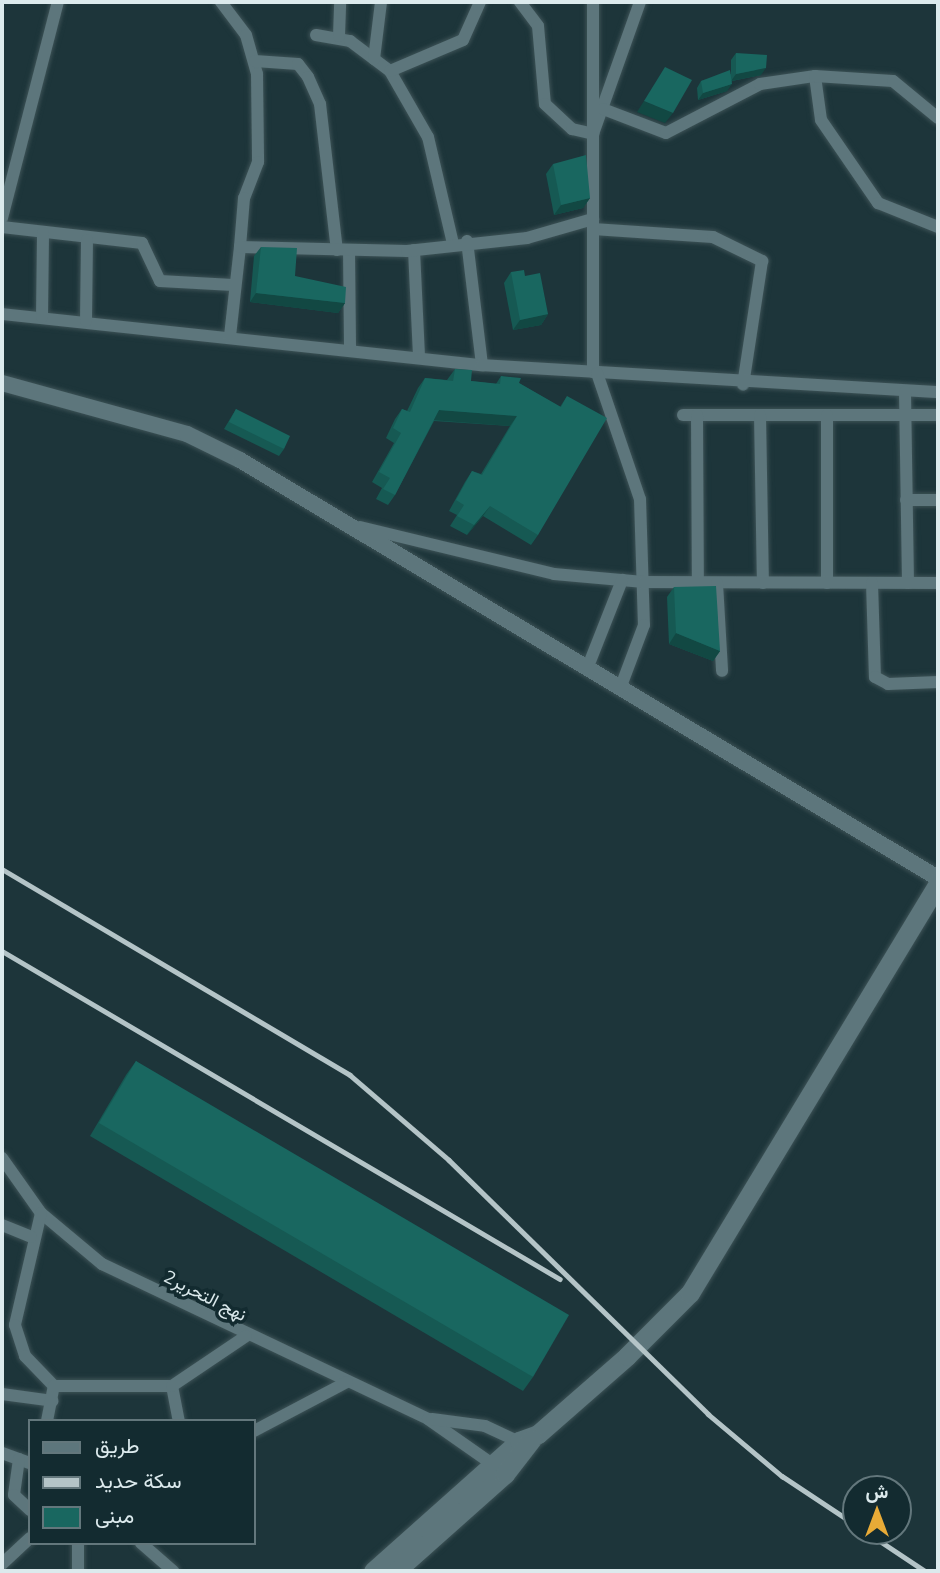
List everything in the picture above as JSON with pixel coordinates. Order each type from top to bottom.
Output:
[{"type":"main road","points":[[373,1571],[414,1544],[627,1356],[690,1293],[728,1239],[938,883]]},
{"type":"main road","points":[[396,1571],[414,1544]]},
{"type":"street","points":[[2,218],[8,185],[58,2]]},
{"type":"street","points":[[221,2],[246,35],[255,61],[258,162],[244,198],[240,247],[233,285],[230,337]]},
{"type":"street","points":[[339,36],[340,2]]},
{"type":"street","points":[[374,59],[382,2]]},
{"type":"street","points":[[390,71],[463,40],[480,2]]},
{"type":"street","points":[[520,2],[538,26],[545,104],[572,129],[593,134]]},
{"type":"street","points":[[593,2],[595,372],[636,480],[644,582],[640,644],[620,689]]},
{"type":"street","points":[[593,134],[640,2]]},
{"type":"street","points":[[316,35],[339,36],[390,71],[428,137],[453,244]]},
{"type":"street","points":[[255,61],[298,64],[308,77],[320,104],[343,250],[350,350]]},
{"type":"street","points":[[603,109],[666,133],[760,84],[815,76],[892,81],[938,118]]},
{"type":"street","points":[[815,76],[821,120],[878,203],[938,228]]},
{"type":"street","points":[[240,247],[414,250],[467,241],[527,238],[593,224],[713,237],[762,261],[743,385]]},
{"type":"street","points":[[2,227],[87,240],[146,245],[160,281],[233,285]]},
{"type":"street","points":[[42,317],[43,233]]},
{"type":"street","points":[[86,321],[87,240]]},
{"type":"street","points":[[467,241],[482,365]]},
{"type":"street","points":[[414,250],[419,357]]},
{"type":"street","points":[[2,314],[482,365],[743,385],[938,392]]},
{"type":"street","points":[[2,383],[187,433],[938,878]]},
{"type":"street","points":[[905,392],[908,583]]},
{"type":"street","points":[[683,415],[938,415]]},
{"type":"street","points":[[697,415],[698,582]]},
{"type":"street","points":[[760,415],[763,583]]},
{"type":"street","points":[[827,415],[827,583]]},
{"type":"street","points":[[906,500],[938,500]]},
{"type":"street","points":[[336,520],[448,554],[622,580],[938,583]]},
{"type":"street","points":[[587,669],[622,580]]},
{"type":"street","points":[[717,583],[722,671]]},
{"type":"street","points":[[872,583],[875,677],[888,684],[938,682]]},
{"type":"street","name":"نهج التحرير2","points":[[2,1158],[41,1213],[102,1264],[246,1336],[428,1419],[499,1469]]},
{"type":"street","points":[[41,1213],[31,1237],[32,1266],[15,1325],[18,1343],[54,1386],[48,1419]]},
{"type":"street","points":[[2,1225],[31,1237]]},
{"type":"street","points":[[54,1386],[172,1386],[246,1336]]},
{"type":"street","points":[[256,1430],[347,1382]]},
{"type":"street","points":[[172,1386],[179,1419]]},
{"type":"street","points":[[2,1394],[53,1401]]},
{"type":"street","name":"نهج التحرير2","points":[[428,1419],[485,1426],[529,1440]]},
{"type":"street","points":[[2,1453],[24,1461],[15,1495],[28,1508]]},
{"type":"street","points":[[2,1564],[28,1540]]},
{"type":"street","points":[[78,1545],[78,1571]]},
{"type":"street","points":[[143,1545],[173,1571]]},
{"type":"building","points":[[736,53],[767,55],[766,68],[736,74]]},
{"type":"building","points":[[665,67],[692,80],[673,113],[644,101]]},
{"type":"building","points":[[730,70],[732,84],[703,93],[701,81]]},
{"type":"building","points":[[586,155],[590,198],[561,205],[553,164]]},
{"type":"building","points":[[261,247],[297,248],[295,276],[346,287],[345,303],[256,293]]},
{"type":"building","points":[[524,270],[525,276],[540,273],[548,314],[520,320],[511,272]]},
{"type":"building","points":[[455,369],[472,370],[471,381],[500,384],[501,376],[521,378],[519,383],[561,407],[567,396],[607,418],[538,535],[490,506],[474,525],[457,516],[464,505],[456,500],[472,471],[482,475],[517,416],[439,410],[395,495],[383,489],[390,478],[379,472],[401,433],[393,428],[402,409],[410,412],[425,378],[453,381]]},
{"type":"building","points":[[236,409],[290,436],[284,449],[229,422]]},
{"type":"building","points":[[716,586],[720,651],[676,633],[674,587]]},
{"type":"building","points":[[136,1061],[569,1315],[533,1377],[99,1123]]},
{"type":"railway","points":[[2,869],[350,1075],[449,1160],[708,1414],[782,1476],[842,1516]]},
{"type":"railway","points":[[2,951],[560,1279]]},
{"type":"railway","points":[[886,1545],[925,1571]]}]
